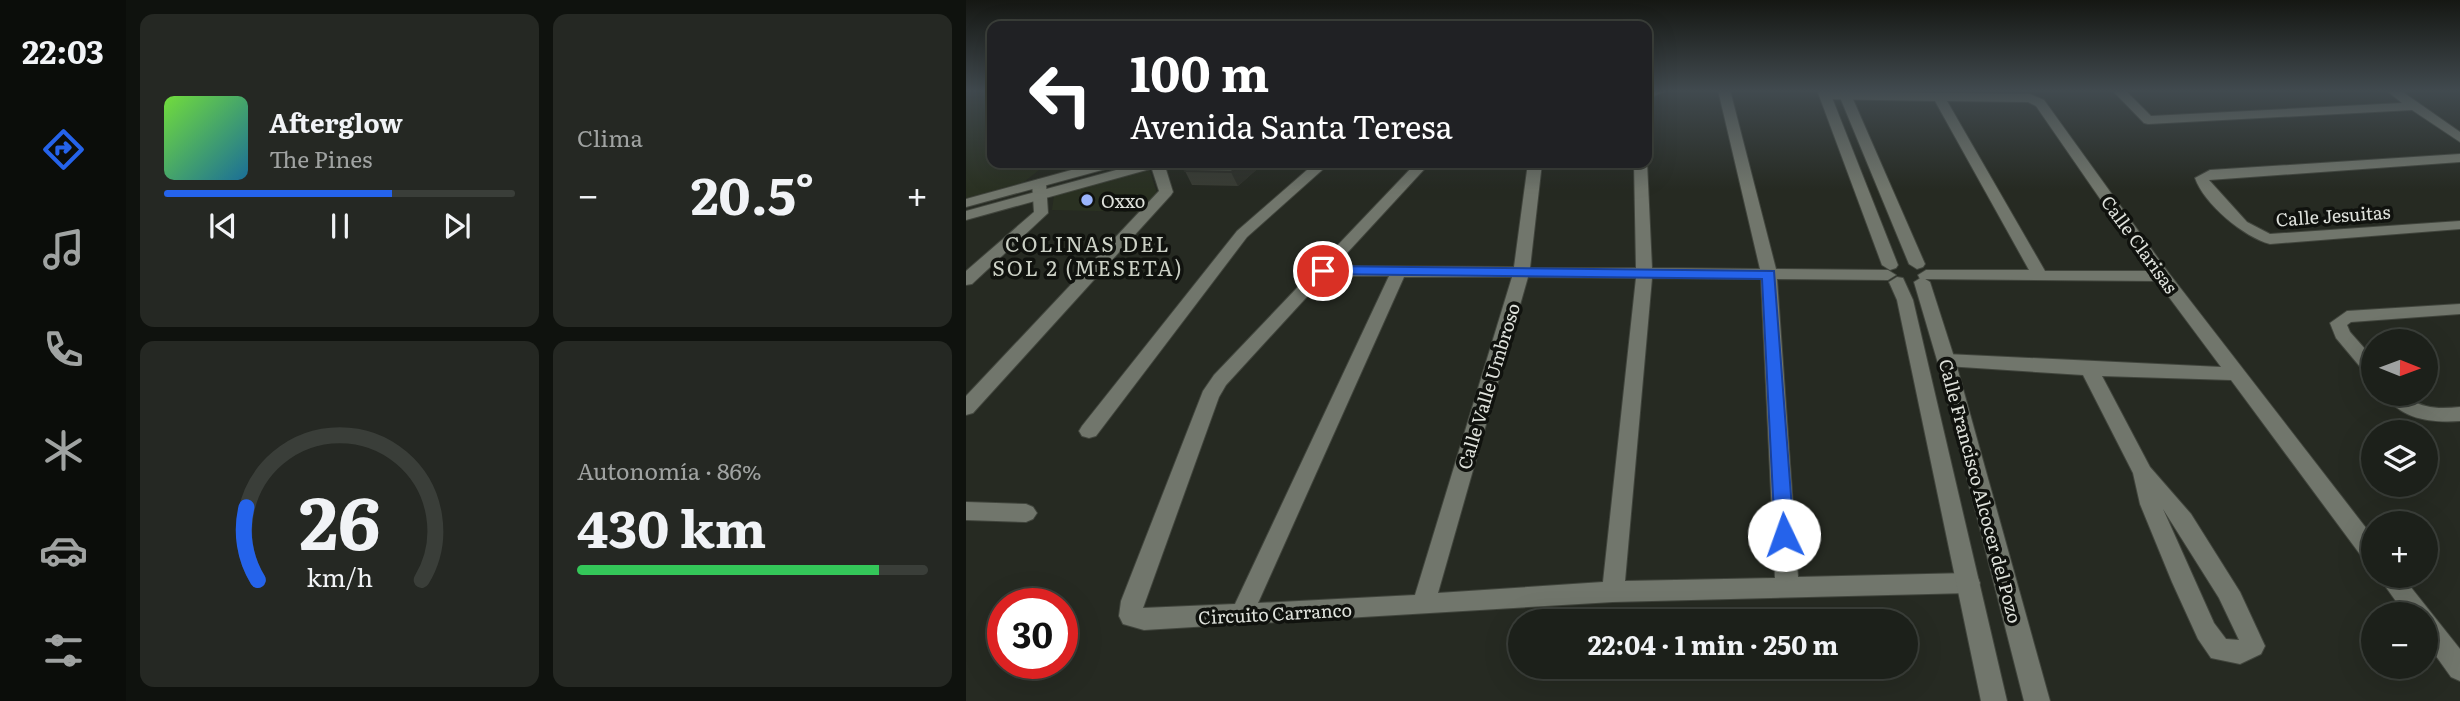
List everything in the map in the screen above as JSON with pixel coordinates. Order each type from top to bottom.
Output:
[{"type":"street","points":[[1732,123],[1769,274],[1787,587]]},
{"type":"street","name":"Calle Francisco Alcocer del Pozo","points":[[1835,123],[1892,274],[1905,300],[1994,701]]},
{"type":"street","name":"Calle Francisco Alcocer del Pozo","points":[[1858,123],[1922,274],[2037,701]]},
{"type":"street","points":[[1954,123],[2039,274]]},
{"type":"street","name":"Calle Clarisas","points":[[2052,123],[2162,276],[2361,538]]},
{"type":"street","points":[[2438,123],[2460,138]]},
{"type":"street","name":"Calle Jesuitas","points":[[2460,158],[2210,174],[2202,178],[2204,184],[2239,221],[2258,237],[2270,239],[2460,225]]},
{"type":"street","points":[[966,216],[1100,168]]},
{"type":"street","points":[[966,203],[1135,168]]},
{"type":"street","points":[[966,408],[1166,192],[1159,168]]},
{"type":"street","points":[[1089,431],[1242,234],[1317,168]]},
{"type":"street","name":"Circuito Carranco","points":[[1418,168],[1220,380],[1210,396],[1132,601],[1131,616],[1144,619],[1241,615],[1613,592],[1969,583]]},
{"type":"street","name":"Calle Valle Umbroso","points":[[1423,605],[1521,273],[1534,168]]},
{"type":"street","points":[[1613,592],[1644,274],[1641,168]]},
{"type":"street","points":[[966,280],[1041,213],[1039,190]]},
{"type":"street","points":[[1892,274],[1905,261],[1922,274],[2162,276]]},
{"type":"street","points":[[1323,271],[1892,274],[1908,285],[1922,274]]},
{"type":"street","points":[[1241,615],[1399,271]]},
{"type":"street","points":[[2361,356],[2342,334],[2337,323],[2347,317],[2460,309]]},
{"type":"street","points":[[1946,359],[2089,369],[2237,374]]},
{"type":"street","points":[[2089,369],[2143,473],[2150,504],[2206,631],[2220,650],[2240,652],[2253,646],[2246,624],[2191,531],[2167,496],[2143,473]]},
{"type":"street","points":[[2407,406],[2420,414],[2460,414]]},
{"type":"street","points":[[966,511],[1026,513]]},
{"type":"street","points":[[2398,588],[2409,602]]},
{"type":"street","points":[[2438,639],[2460,669]]},
{"type":"shaded area","points":[[966,123],[987,123],[987,168],[1042,168],[1024,182],[966,198]]},
{"type":"shaded area","points":[[1149,169],[1157,193],[1138,212],[1052,210],[1054,196]]},
{"type":"building","points":[[1184,168],[1236,168],[1231,172],[1185,171]]},
{"type":"place","name":"Oxxo","points":[[1087,200]]},
{"type":"district","name":"COLINAS DEL SOL 2 (MESETA)","points":[[1088,254]]},
{"type":"route","points":[[1323,271],[1769,274],[1784,535]]}]
